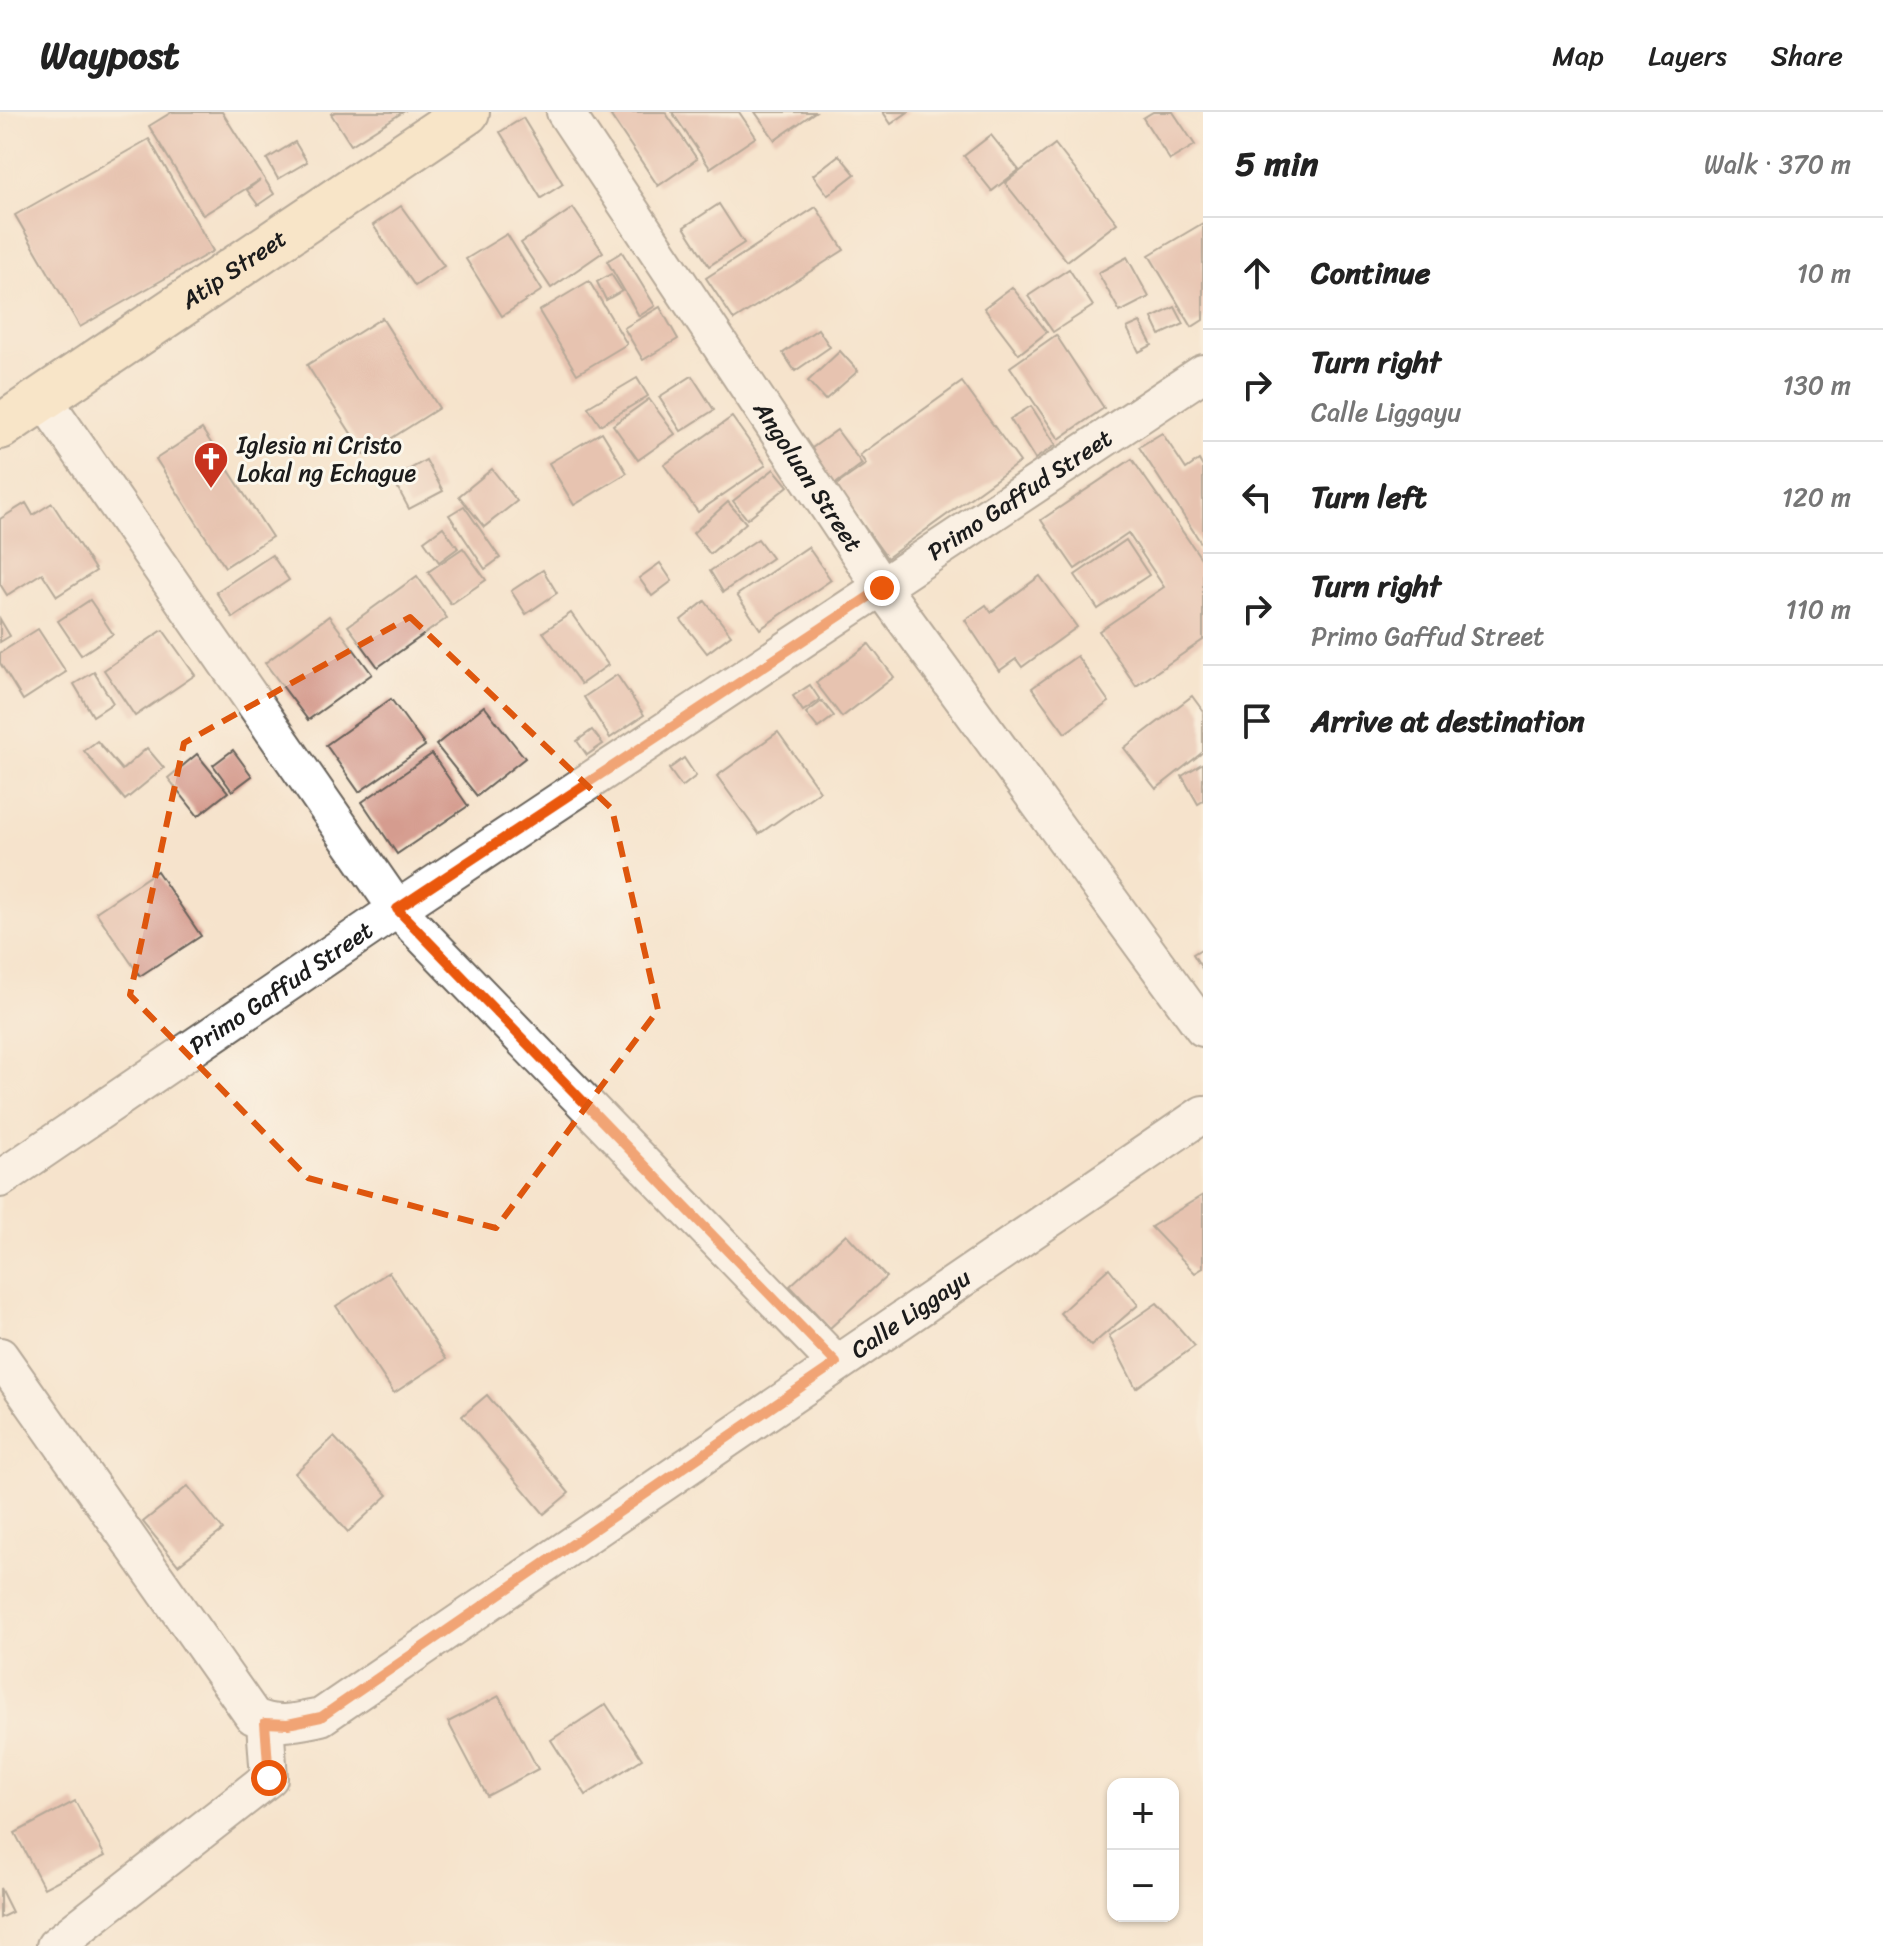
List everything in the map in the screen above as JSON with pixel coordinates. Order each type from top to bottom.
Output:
[{"type":"main road","name":"Atip Street","points":[[0,427],[467,112]]},
{"type":"street","name":"Angoluan Street","points":[[565,112],[882,588],[1203,1028]]},
{"type":"street","name":"Primo Gaffud Street","points":[[0,1179],[397,909],[1203,373]]},
{"type":"street","points":[[43,398],[397,909],[836,1363]]},
{"type":"street","name":"Calle Liggayu","points":[[259,1719],[288,1724],[321,1717],[1203,1114]]},
{"type":"street","points":[[0,1356],[259,1719],[269,1778],[55,1946]]},
{"type":"highlighted area","points":[[410,617],[612,809],[658,1010],[496,1228],[308,1178],[130,995],[184,743]]},
{"type":"building","points":[[172,112],[222,112],[274,194],[258,205],[247,190],[260,180],[203,215],[149,126]]},
{"type":"building","points":[[403,112],[351,145],[331,114]]},
{"type":"building","points":[[618,112],[665,112],[697,159],[658,186],[611,116]]},
{"type":"building","points":[[672,112],[739,112],[756,137],[710,168]]},
{"type":"building","points":[[755,112],[815,112],[775,140]]},
{"type":"building","points":[[883,112],[908,112],[891,124]]},
{"type":"building","points":[[1153,112],[1173,112],[1195,145],[1170,160],[1143,118]]},
{"type":"building","points":[[523,118],[563,184],[541,198],[500,132]]},
{"type":"building","points":[[991,135],[1019,170],[992,191],[964,156]]},
{"type":"building","points":[[149,139],[213,251],[80,327],[15,215]]},
{"type":"building","points":[[295,142],[307,162],[278,179],[267,159]]},
{"type":"building","points":[[1055,144],[1117,223],[1067,261],[1005,183]]},
{"type":"building","points":[[839,155],[855,174],[828,195],[813,175]]},
{"type":"building","points":[[719,204],[744,243],[709,266],[684,227]]},
{"type":"building","points":[[401,206],[444,266],[415,286],[373,225]]},
{"type":"building","points":[[816,207],[844,250],[734,320],[706,278]]},
{"type":"building","points":[[573,208],[603,252],[551,288],[521,243]]},
{"type":"building","points":[[1203,223],[1203,320],[1192,327],[1149,255]]},
{"type":"building","points":[[507,234],[542,290],[502,316],[466,259]]},
{"type":"building","points":[[622,252],[655,306],[639,316],[607,261]]},
{"type":"building","points":[[1127,257],[1149,297],[1120,312],[1098,273]]},
{"type":"building","points":[[1069,269],[1093,306],[1053,332],[1028,296]]},
{"type":"building","points":[[611,274],[622,291],[606,300],[597,282]]},
{"type":"building","points":[[589,281],[627,344],[577,374],[539,311]]},
{"type":"building","points":[[1012,287],[1047,332],[1019,354],[984,308]]},
{"type":"building","points":[[660,307],[678,339],[643,360],[624,328]]},
{"type":"building","points":[[1175,307],[1184,324],[1160,335],[1152,318]]},
{"type":"building","points":[[382,318],[439,408],[365,455],[307,365]]},
{"type":"building","points":[[1140,322],[1152,345],[1139,352],[1127,328]]},
{"type":"building","points":[[818,329],[830,347],[795,371],[783,353]]},
{"type":"building","points":[[1056,335],[1104,408],[1059,439],[1010,367]]},
{"type":"building","points":[[840,351],[858,371],[825,400],[808,381]]},
{"type":"building","points":[[692,376],[714,410],[681,431],[659,397]]},
{"type":"building","points":[[637,378],[648,396],[600,425],[588,407]]},
{"type":"building","points":[[962,382],[1020,462],[887,558],[835,486],[866,464],[860,455]]},
{"type":"building","points":[[649,399],[675,434],[638,460],[613,425]]},
{"type":"building","points":[[1031,406],[1056,445],[1035,459],[1010,419]]},
{"type":"building","points":[[732,417],[766,465],[698,512],[664,465]]},
{"type":"building","points":[[202,429],[272,537],[225,567],[156,459]]},
{"type":"building","points":[[837,430],[862,464],[834,485],[808,451]]},
{"type":"building","points":[[602,432],[627,473],[574,505],[549,463]]},
{"type":"building","points":[[1162,433],[1186,469],[1199,460],[1203,467],[1203,546],[1139,447]]},
{"type":"building","points":[[1132,459],[1203,561],[1203,640],[1136,686],[1099,631],[1164,587],[1128,533],[1075,569],[1041,520]]},
{"type":"building","points":[[426,460],[443,491],[409,509],[393,479]]},
{"type":"building","points":[[492,469],[517,501],[484,527],[459,496]]},
{"type":"building","points":[[774,469],[788,486],[747,519],[733,501]]},
{"type":"building","points":[[728,502],[746,523],[710,554],[693,533]]},
{"type":"building","points":[[26,503],[33,515],[52,503],[96,571],[57,596],[42,573],[7,595],[0,584],[0,519]]},
{"type":"building","points":[[464,506],[500,558],[485,569],[449,515]]},
{"type":"building","points":[[443,527],[458,548],[439,562],[424,541]]},
{"type":"building","points":[[758,539],[772,558],[723,592],[710,571]]},
{"type":"building","points":[[1126,540],[1149,575],[1098,609],[1075,575]]},
{"type":"building","points":[[808,547],[831,580],[760,629],[737,595]]},
{"type":"building","points":[[463,548],[486,580],[451,604],[428,572]]},
{"type":"building","points":[[272,555],[289,580],[233,618],[216,592]]},
{"type":"building","points":[[660,563],[672,581],[652,596],[639,578]]},
{"type":"building","points":[[543,570],[557,593],[526,614],[511,591]]},
{"type":"building","points":[[417,576],[447,618],[378,667],[348,626]]},
{"type":"building","points":[[1040,576],[1077,627],[1022,667],[1016,659],[999,671],[965,620],[986,605],[991,612]]},
{"type":"building","points":[[90,600],[113,634],[81,655],[58,621]]},
{"type":"building","points":[[705,601],[731,635],[707,653],[681,620]]},
{"type":"building","points":[[571,613],[608,665],[581,684],[543,632]]},
{"type":"building","points":[[329,616],[372,674],[308,720],[265,663]]},
{"type":"building","points":[[0,619],[10,636],[0,642]]},
{"type":"building","points":[[38,629],[66,672],[23,700],[0,663],[0,653]]},
{"type":"building","points":[[163,630],[195,675],[135,716],[104,670]]},
{"type":"building","points":[[869,644],[894,677],[842,717],[816,683]]},
{"type":"building","points":[[1077,656],[1109,702],[1065,733],[1032,688]]},
{"type":"building","points":[[94,672],[113,703],[93,716],[74,684]]},
{"type":"building","points":[[617,675],[644,715],[610,738],[584,697]]},
{"type":"building","points":[[810,685],[820,700],[803,711],[793,696]]},
{"type":"building","points":[[1192,696],[1203,711],[1203,752],[1156,789],[1124,748]]},
{"type":"building","points":[[391,699],[425,746],[359,792],[326,745]]},
{"type":"building","points":[[822,701],[834,716],[818,728],[806,713]]},
{"type":"building","points":[[484,706],[525,758],[477,796],[436,745]]},
{"type":"building","points":[[592,730],[603,744],[587,755],[577,741]]},
{"type":"building","points":[[778,732],[820,791],[759,834],[717,776]]},
{"type":"building","points":[[97,741],[122,770],[147,748],[164,768],[125,800],[84,751]]},
{"type":"building","points":[[233,750],[252,776],[232,791],[213,765]]},
{"type":"building","points":[[197,754],[228,792],[198,816],[168,778]]},
{"type":"building","points":[[432,754],[468,806],[397,854],[362,802]]},
{"type":"building","points":[[684,758],[696,776],[682,787],[669,769]]},
{"type":"building","points":[[1203,763],[1203,801],[1198,804],[1182,776]]},
{"type":"building","points":[[157,871],[201,936],[140,976],[96,912]]},
{"type":"building","points":[[1203,948],[1203,970],[1193,954]]},
{"type":"building","points":[[1203,1195],[1203,1268],[1195,1273],[1151,1227]]},
{"type":"building","points":[[846,1234],[886,1277],[830,1328],[790,1286]]},
{"type":"building","points":[[1109,1268],[1138,1305],[1091,1346],[1060,1313]]},
{"type":"building","points":[[389,1272],[446,1359],[394,1393],[336,1306]]},
{"type":"building","points":[[1157,1303],[1195,1346],[1136,1388],[1109,1336]]},
{"type":"building","points":[[487,1395],[569,1493],[544,1514],[462,1416]]},
{"type":"building","points":[[334,1437],[388,1495],[348,1532],[295,1473]]},
{"type":"building","points":[[188,1486],[223,1530],[178,1565],[143,1522]]},
{"type":"building","points":[[499,1696],[538,1769],[487,1796],[448,1722]]},
{"type":"building","points":[[606,1704],[642,1759],[586,1795],[551,1740]]},
{"type":"building","points":[[75,1801],[105,1856],[44,1888],[15,1833]]},
{"type":"building","points":[[0,1888],[12,1912],[0,1918]]},
{"type":"place","name":"Iglesia ni Cristo Lokal ng Echague","points":[[211,490]]},
{"type":"route","points":[[269,1778],[265,1723],[288,1724],[321,1717],[836,1363],[397,909],[882,588]]}]
